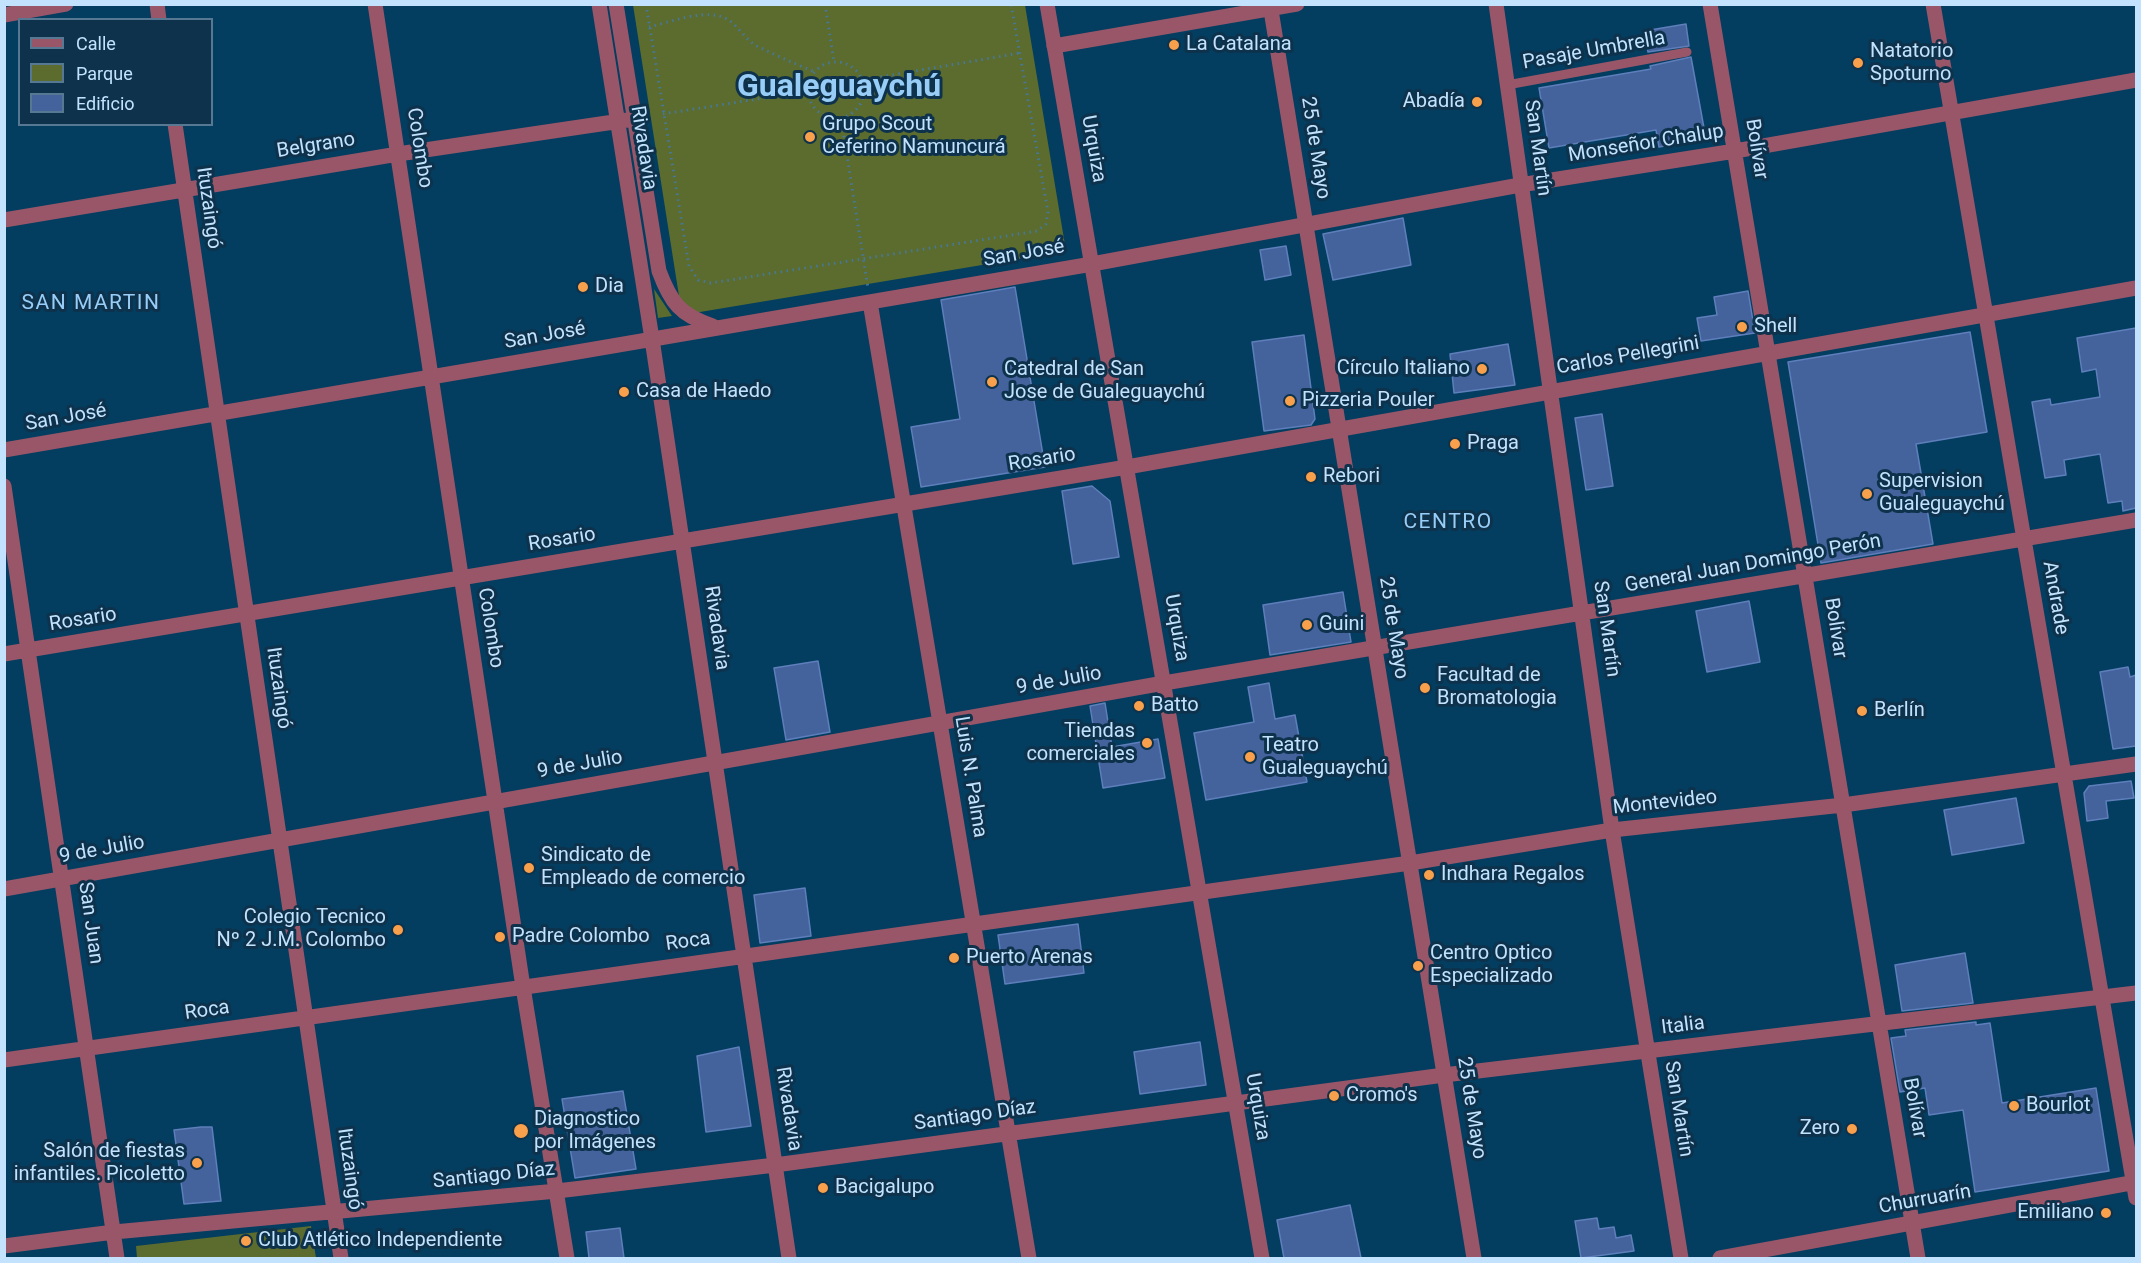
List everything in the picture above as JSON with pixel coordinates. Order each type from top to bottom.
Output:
[{"type":"street","points":[[4,15],[66,4]]},
{"type":"street","name":"Colombo","points":[[375,4],[523,987],[567,1258]]},
{"type":"street","name":"Rivadavia","points":[[599,4],[652,339],[789,1258]]},
{"type":"street","name":"Rivadavia","points":[[616,4],[659,271],[670,300],[693,319],[716,327]]},
{"type":"street","name":"Urquiza","points":[[1047,4],[1262,1258]]},
{"type":"street","points":[[1054,46],[1297,4]]},
{"type":"street","name":"San Martín","points":[[1496,4],[1612,830],[1681,1258]]},
{"type":"street","name":"Bolívar","points":[[1710,4],[1918,1258]]},
{"type":"street","name":"Andrade","points":[[1933,4],[2136,1198]]},
{"type":"street","name":"25 de Mayo","points":[[1271,7],[1474,1258]]},
{"type":"street","name":"Monseñor Chalup","points":[[1092,264],[1520,185],[1735,151],[2136,80]]},
{"type":"street","name":"Belgrano","points":[[4,220],[398,154],[634,119]]},
{"type":"street","name":"Ituzaingó","points":[[175,126],[341,1258]]},
{"type":"street","name":"San José","points":[[4,450],[1092,264]]},
{"type":"street","name":"Carlos Pellegrini","points":[[1127,467],[2136,288]]},
{"type":"street","name":"Luis N. Palma","points":[[870,302],[1029,1258]]},
{"type":"street","name":"Rosario","points":[[4,654],[1127,467]]},
{"type":"street","name":"San Juan","points":[[4,486],[117,1258]]},
{"type":"street","name":"General Juan Domingo Perón","points":[[1164,683],[2136,520]]},
{"type":"street","name":"9 de Julio","points":[[4,889],[1164,683]]},
{"type":"street","name":"Montevideo","points":[[1199,891],[1410,863],[1612,830],[1843,805],[2136,764]]},
{"type":"street","name":"Roca","points":[[4,1060],[1199,891]]},
{"type":"street","name":"Italia","points":[[1235,1102],[2136,993]]},
{"type":"street","name":"Santiago Díaz","points":[[4,1246],[114,1232],[334,1214],[557,1191],[775,1165],[1235,1102]]},
{"type":"street","name":"Churruarín","points":[[1720,1258],[2135,1182]]},
{"type":"lane","name":"Pasaje Umbrella","points":[[1507,85],[1687,52]]},
{"type":"path","points":[[646,4],[689,266],[698,280],[711,283],[1037,231],[1046,224],[1048,212],[1011,4]]},
{"type":"path","points":[[825,4],[834,62]]},
{"type":"path","points":[[649,27],[700,15],[718,15],[737,26],[746,39],[758,47],[814,72]]},
{"type":"path","points":[[863,80],[1020,53]]},
{"type":"path","points":[[834,62],[846,63],[856,70],[863,80],[864,93],[861,104],[852,113],[841,117],[830,117],[819,112],[812,104],[808,91],[814,72],[823,65],[834,62]]},
{"type":"path","points":[[663,114],[808,91]]},
{"type":"path","points":[[841,117],[870,302]]},
{"type":"green space","points":[[633,5],[1025,5],[1066,251],[682,315]]},
{"type":"green space","points":[[654,289],[672,316],[658,318]]},
{"type":"green space","name":"Club Atlético Independiente","points":[[311,1226],[316,1258],[137,1258],[136,1246]]},
{"type":"building","points":[[1686,24],[1689,46],[1648,52],[1644,31]]},
{"type":"building","points":[[1691,57],[1706,139],[1659,147],[1656,130],[1549,148],[1539,88],[1651,69],[1650,66]]},
{"type":"building","points":[[1403,218],[1411,265],[1333,280],[1323,234]]},
{"type":"building","points":[[1286,246],[1291,275],[1265,280],[1260,250]]},
{"type":"building","name":"Catedral de San Jose de Gualeguaychú","points":[[1015,287],[1045,467],[921,487],[911,427],[960,419],[941,300]]},
{"type":"building","points":[[1748,291],[1755,333],[1701,341],[1697,318],[1717,315],[1714,297]]},
{"type":"building","points":[[2136,328],[2136,508],[2123,511],[2122,501],[2108,503],[2100,454],[2064,460],[2066,475],[2045,478],[2032,402],[2050,399],[2051,405],[2100,397],[2096,369],[2082,372],[2077,338]]},
{"type":"building","name":"Supervision Gualeguaychú","points":[[1970,332],[1987,432],[1916,444],[1933,544],[1821,563],[1788,362]]},
{"type":"building","points":[[1304,335],[1315,419],[1311,425],[1264,431],[1252,342]]},
{"type":"building","name":"Círculo Italiano","points":[[1508,344],[1515,385],[1454,393],[1450,354]]},
{"type":"building","points":[[1602,414],[1613,486],[1586,490],[1575,418]]},
{"type":"building","points":[[1092,486],[1110,501],[1119,557],[1073,564],[1062,491]]},
{"type":"building","name":"Guini","points":[[1343,592],[1351,642],[1270,655],[1263,605]]},
{"type":"building","points":[[1749,601],[1760,662],[1707,672],[1696,611]]},
{"type":"building","points":[[818,661],[830,732],[786,740],[774,668]]},
{"type":"building","points":[[2128,667],[2130,677],[2136,675],[2136,746],[2113,749],[2100,672]]},
{"type":"building","name":"Teatro Gualeguaychú","points":[[1269,683],[1275,719],[1295,715],[1307,782],[1206,800],[1194,733],[1254,722],[1248,687]]},
{"type":"building","name":"Tiendas comerciales","points":[[1105,703],[1112,747],[1158,739],[1165,778],[1103,788],[1090,706]]},
{"type":"building","points":[[2131,781],[2134,798],[2106,801],[2108,818],[2087,821],[2084,793],[2089,786]]},
{"type":"building","points":[[2016,798],[2024,843],[1952,855],[1944,810]]},
{"type":"building","points":[[805,888],[811,936],[760,943],[754,895]]},
{"type":"building","points":[[1078,924],[1084,973],[1005,984],[998,935]]},
{"type":"building","points":[[1965,953],[1973,1003],[1902,1011],[1895,965]]},
{"type":"building","name":"Bourlot","points":[[1976,1022],[1976,1025],[1990,1023],[2002,1103],[2096,1088],[2109,1171],[1975,1192],[1963,1110],[1929,1115],[1925,1088],[1900,1092],[1891,1038],[1906,1036],[1905,1030]]},
{"type":"building","points":[[1200,1042],[1206,1085],[1140,1094],[1134,1052]]},
{"type":"building","points":[[739,1047],[751,1126],[706,1132],[697,1056]]},
{"type":"building","points":[[623,1091],[636,1169],[575,1178],[562,1099]]},
{"type":"building","name":"Salón de fiestas infantiles. Picoletto","points":[[212,1127],[221,1201],[184,1204],[174,1130]]},
{"type":"building","points":[[1350,1205],[1361,1258],[1284,1258],[1277,1220]]},
{"type":"building","points":[[1597,1218],[1599,1229],[1614,1227],[1616,1238],[1631,1235],[1634,1251],[1581,1258],[1575,1221]]},
{"type":"building","points":[[620,1228],[624,1258],[589,1258],[586,1232]]},
{"type":"place","name":"La Catalana","points":[[1174,45]]},
{"type":"place","name":"Natatorio Spoturno","points":[[1858,63]]},
{"type":"place","name":"Abadía","points":[[1477,102]]},
{"type":"place","name":"Grupo Scout Ceferino Namuncurá","points":[[810,137]]},
{"type":"place","name":"Dia","points":[[583,287]]},
{"type":"place","name":"Shell","points":[[1742,327]]},
{"type":"place","name":"Círculo Italiano","points":[[1482,369]]},
{"type":"place","name":"Catedral de San Jose de Gualeguaychú","points":[[992,382]]},
{"type":"place","name":"Casa de Haedo","points":[[624,392]]},
{"type":"place","name":"Pizzeria Pouler","points":[[1290,401]]},
{"type":"place","name":"Praga","points":[[1455,444]]},
{"type":"place","name":"Rebori","points":[[1311,477]]},
{"type":"place","name":"Supervision Gualeguaychú","points":[[1867,494]]},
{"type":"place","name":"Guini","points":[[1307,625]]},
{"type":"place","name":"Facultad de Bromatologia","points":[[1425,688]]},
{"type":"place","name":"Batto","points":[[1139,706]]},
{"type":"place","name":"Berlín","points":[[1862,711]]},
{"type":"place","name":"Tiendas comerciales","points":[[1147,743]]},
{"type":"place","name":"Teatro Gualeguaychú","points":[[1250,757]]},
{"type":"place","name":"Sindicato de Empleado de comercio","points":[[529,868]]},
{"type":"place","name":"Indhara Regalos","points":[[1429,875]]},
{"type":"place","name":"Colegio Tecnico Nº 2 J.M. Colombo","points":[[398,930]]},
{"type":"place","name":"Padre Colombo","points":[[500,937]]},
{"type":"place","name":"Puerto Arenas","points":[[954,958]]},
{"type":"place","name":"Centro Optico Especializado","points":[[1418,966]]},
{"type":"place","name":"Cromo's","points":[[1334,1096]]},
{"type":"place","name":"Bourlot","points":[[2014,1106]]},
{"type":"place","name":"Zero","points":[[1852,1129]]},
{"type":"place","name":"Diagnostico por Imágenes","points":[[521,1131]]},
{"type":"place","name":"Salón de fiestas infantiles. Picoletto","points":[[197,1163]]},
{"type":"place","name":"Bacigalupo","points":[[823,1188]]},
{"type":"place","name":"Emiliano","points":[[2106,1213]]},
{"type":"place","name":"Club Atlético Independiente","points":[[246,1241]]},
{"type":"district","name":"Gualeguaychú","points":[[839,88]]},
{"type":"district","name":"SAN MARTIN","points":[[91,304]]},
{"type":"district","name":"CENTRO","points":[[1448,523]]}]
